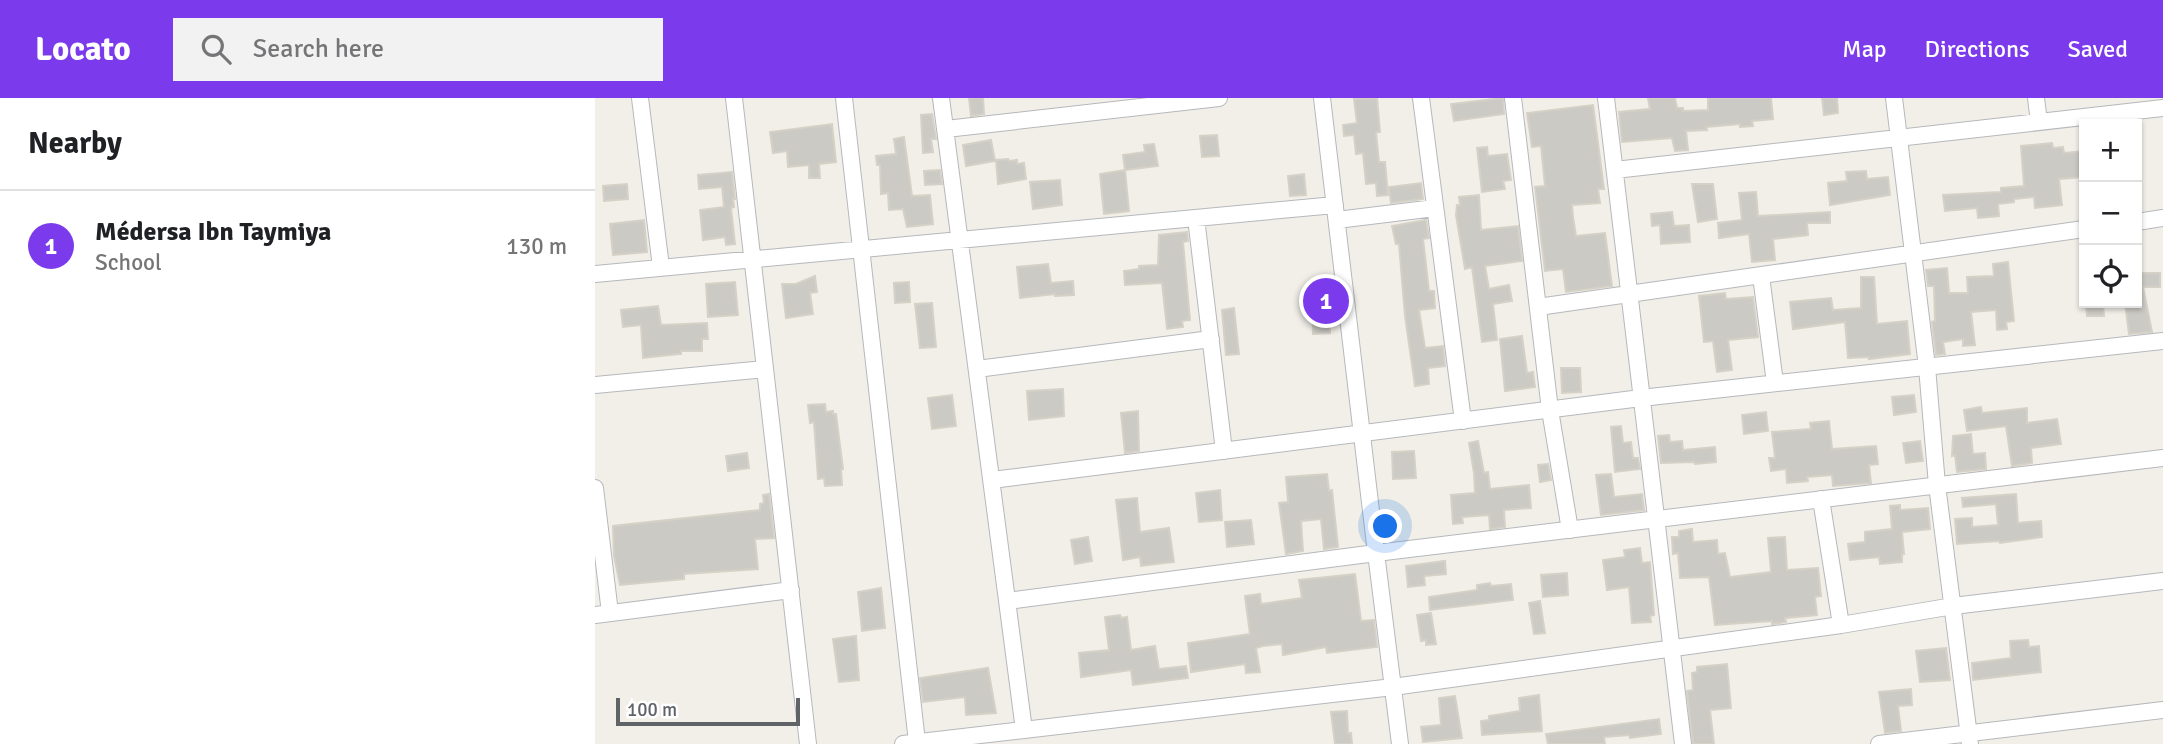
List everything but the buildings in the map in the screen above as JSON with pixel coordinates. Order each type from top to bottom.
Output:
[{"type":"street","points":[[640,98],[661,268]]},
{"type":"street","points":[[734,98],[808,744]]},
{"type":"street","points":[[843,98],[861,249],[910,743],[941,742],[1024,730],[1047,736],[1841,625],[1953,606],[2163,581]]},
{"type":"street","points":[[941,98],[1024,730]]},
{"type":"street","points":[[946,129],[1219,98]]},
{"type":"street","points":[[1322,98],[1400,744]]},
{"type":"street","points":[[1421,98],[1463,421]]},
{"type":"street","points":[[1513,98],[1550,410],[1570,530]]},
{"type":"street","points":[[1606,98],[1683,744]]},
{"type":"street","points":[[1894,98],[1927,367],[1937,485],[1970,738]]},
{"type":"street","points":[[2036,98],[2039,122]]},
{"type":"street","points":[[1615,170],[2163,108]]},
{"type":"street","points":[[595,274],[1196,218],[1435,208]]},
{"type":"street","points":[[1196,218],[1224,451]]},
{"type":"street","points":[[2142,221],[2163,218]]},
{"type":"street","points":[[1538,307],[2079,230]]},
{"type":"street","points":[[1761,276],[1775,383]]},
{"type":"street","points":[[977,369],[1211,339]]},
{"type":"street","points":[[992,480],[1641,398],[2163,341]]},
{"type":"street","points":[[595,385],[765,369]]},
{"type":"street","points":[[1007,601],[1376,553],[2163,458]]},
{"type":"street","points":[[595,488],[603,614],[791,590]]},
{"type":"street","points":[[1821,499],[1841,625]]},
{"type":"street","points":[[1879,744],[1970,738],[2163,710]]},
{"type":"place","name":"Médersa Ibn Taymiya","points":[[1326,301]]}]
